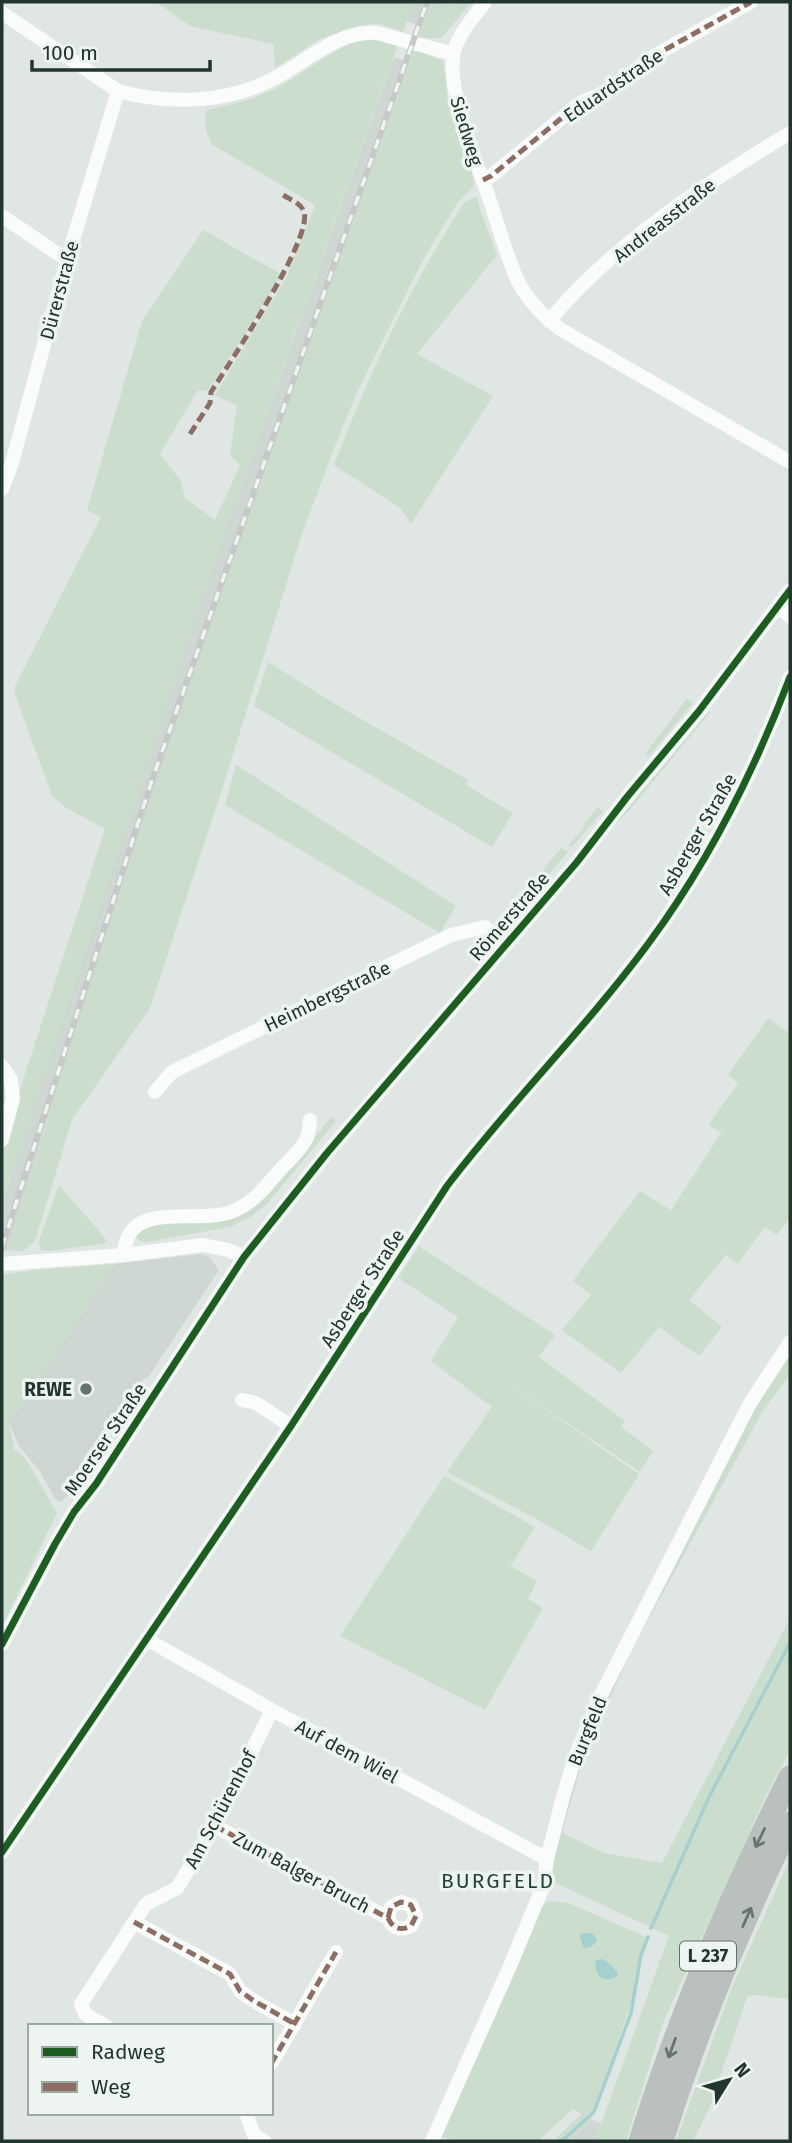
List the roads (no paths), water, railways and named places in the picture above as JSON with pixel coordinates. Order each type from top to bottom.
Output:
[{"type":"highway","name":"L 237","points":[[640,2141],[705,1963],[790,1777]]},
{"type":"highway","name":"L 237","points":[[662,2141],[696,2041],[733,1949],[790,1823]]},
{"type":"street","points":[[2,13],[118,91],[136,96],[186,100],[250,89],[275,78],[337,41],[367,32],[453,54],[470,22],[485,2]]},
{"type":"street","name":"Eduardstraße","points":[[483,180],[580,103],[603,93],[659,53],[751,2]]},
{"type":"street","name":"Siedweg","points":[[453,54],[454,93],[518,280],[538,311],[603,355],[790,462]]},
{"type":"street","name":"Dürerstraße","points":[[2,489],[12,463],[67,260],[118,91]]},
{"type":"street","name":"Andreasstraße","points":[[550,321],[577,291],[641,234],[742,162],[790,133]]},
{"type":"street","points":[[2,216],[67,260]]},
{"type":"street","name":"Römerstraße","points":[[244,1257],[327,1153],[577,862],[699,711],[790,590]]},
{"type":"street","points":[[779,606],[790,617]]},
{"type":"street","name":"Asberger Straße","points":[[2,1852],[291,1426],[446,1186],[475,1148],[631,965],[668,915],[718,834],[760,752],[790,677]]},
{"type":"street","name":"Heimbergstraße","points":[[155,1092],[172,1072],[451,935],[485,927],[506,944]]},
{"type":"street","points":[[2,1066],[11,1080],[13,1099],[2,1140]]},
{"type":"street","points":[[124,1255],[126,1236],[141,1221],[221,1215],[255,1199],[306,1140],[310,1120]]},
{"type":"street","points":[[2,1264],[124,1255],[204,1245],[228,1250],[244,1257]]},
{"type":"street","name":"Moerser Straße","points":[[2,1644],[72,1516],[96,1484],[244,1257]]},
{"type":"street","name":"Burgfeld","points":[[432,2141],[544,1884],[547,1859],[575,1758],[601,1695],[749,1405],[790,1342]]},
{"type":"street","points":[[242,1400],[256,1403],[291,1426]]},
{"type":"street","name":"Auf dem Wiel","points":[[148,1640],[547,1859]]},
{"type":"street","name":"Am Schürenhof","points":[[102,2024],[85,2014],[81,2004],[146,1904],[177,1888],[215,1826],[272,1710]]},
{"type":"street","name":"Zum Balger Bruch","points":[[215,1826],[388,1918]]},
{"type":"street","points":[[134,1922],[230,1974],[240,1991],[295,2024]]},
{"type":"street","points":[[273,2061],[336,1952]]},
{"type":"street","points":[[247,2115],[254,2135],[264,2141]]},
{"type":"water","points":[[581,1933],[595,1936],[597,1941],[591,1947],[583,1947]]},
{"type":"water","points":[[599,1959],[610,1964],[618,1973],[617,1976],[608,1980],[601,1978],[595,1967],[595,1962]]},
{"type":"waterway","points":[[651,1928],[709,1797],[790,1643]]},
{"type":"waterway","points":[[562,2141],[594,2112],[631,2013],[641,1955],[648,1937]]},
{"type":"railway","points":[[2,1247],[151,783],[427,2]]},
{"type":"place","name":"REWE","points":[[86,1389]]},
{"type":"district","name":"BURGFELD","points":[[498,1881]]}]
